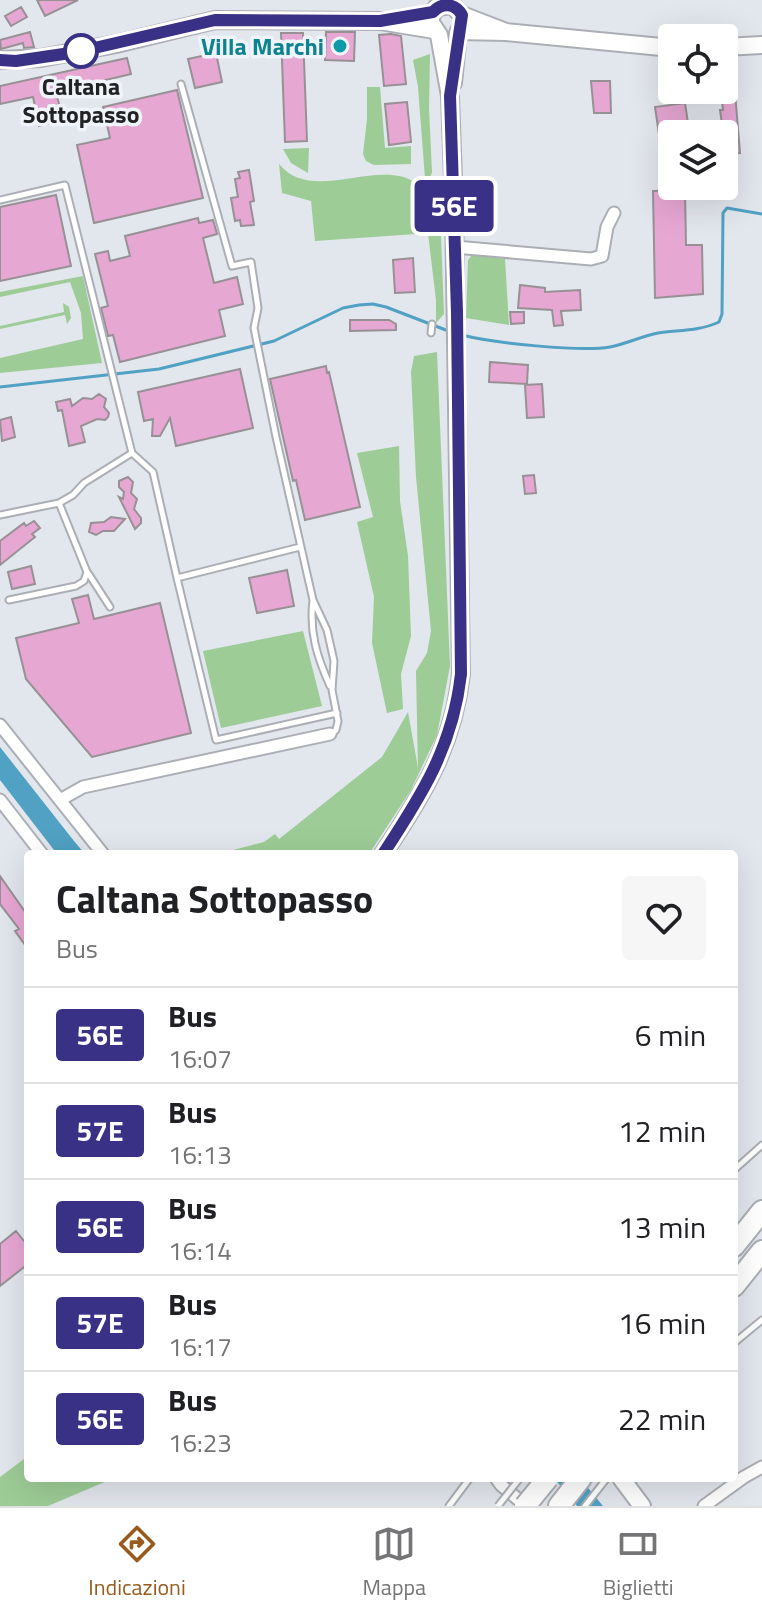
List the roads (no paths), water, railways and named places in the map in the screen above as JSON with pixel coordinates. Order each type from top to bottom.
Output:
[{"type":"highway","points":[[738,1241],[762,1211]]},
{"type":"highway","points":[[738,1281],[762,1251]]},
{"type":"highway","points":[[525,1506],[545,1482]]},
{"type":"highway","points":[[559,1506],[578,1482]]},
{"type":"main road","points":[[380,21],[442,5],[456,17],[506,32],[658,47]]},
{"type":"main road","points":[[432,8],[431,23],[450,96]]},
{"type":"main road","points":[[0,60],[16,61],[77,52],[215,20],[380,21],[448,37],[456,17]]},
{"type":"main road","points":[[385,850],[435,770],[457,706],[462,637],[450,96],[456,17]]},
{"type":"main road","points":[[738,46],[762,45]]},
{"type":"main road","points":[[624,1482],[642,1506]]},
{"type":"street","points":[[455,247],[591,259],[602,256],[607,227],[614,213]]},
{"type":"street","points":[[0,725],[100,850]]},
{"type":"street","points":[[60,800],[83,787],[330,734]]},
{"type":"street","points":[[0,800],[39,850]]},
{"type":"street","points":[[738,1481],[762,1467]]},
{"type":"street","points":[[499,1482],[525,1506]]},
{"type":"street","points":[[704,1506],[737,1482]]},
{"type":"lane","points":[[181,84],[232,266],[251,262],[258,308],[255,335],[300,547],[313,600],[327,630],[334,661],[332,690]]},
{"type":"lane","points":[[0,200],[65,185],[132,453],[153,472],[216,740],[337,713]]},
{"type":"lane","points":[[431,333],[432,324]]},
{"type":"lane","points":[[0,515],[59,503],[132,453]]},
{"type":"lane","points":[[59,503],[87,572],[110,607]]},
{"type":"lane","points":[[177,578],[300,547]]},
{"type":"lane","points":[[9,600],[76,586],[84,581],[87,572]]},
{"type":"lane","points":[[313,600],[312,632],[319,665],[332,690],[337,713],[336,730],[330,734]]},
{"type":"lane","points":[[738,1166],[762,1145]]},
{"type":"lane","points":[[738,1340],[762,1320]]},
{"type":"lane","points":[[449,1506],[467,1482]]},
{"type":"lane","points":[[498,1506],[517,1482]]},
{"type":"lane","points":[[585,1506],[604,1482]]},
{"type":"water","points":[[0,747],[82,850],[54,850],[0,780]]},
{"type":"water","points":[[557,1482],[583,1482],[603,1506],[577,1506]]},
{"type":"waterway","points":[[462,335],[536,346],[596,348],[616,346],[658,333],[712,325],[719,322],[722,314],[723,213],[727,208],[762,214]]},
{"type":"waterway","points":[[0,387],[159,369],[274,341],[343,308],[359,305],[386,307],[451,332]]},
{"type":"place","name":"Villa Marchi","points":[[340,46]]},
{"type":"place","name":"Caltana Sottopasso","points":[[81,51]]}]
